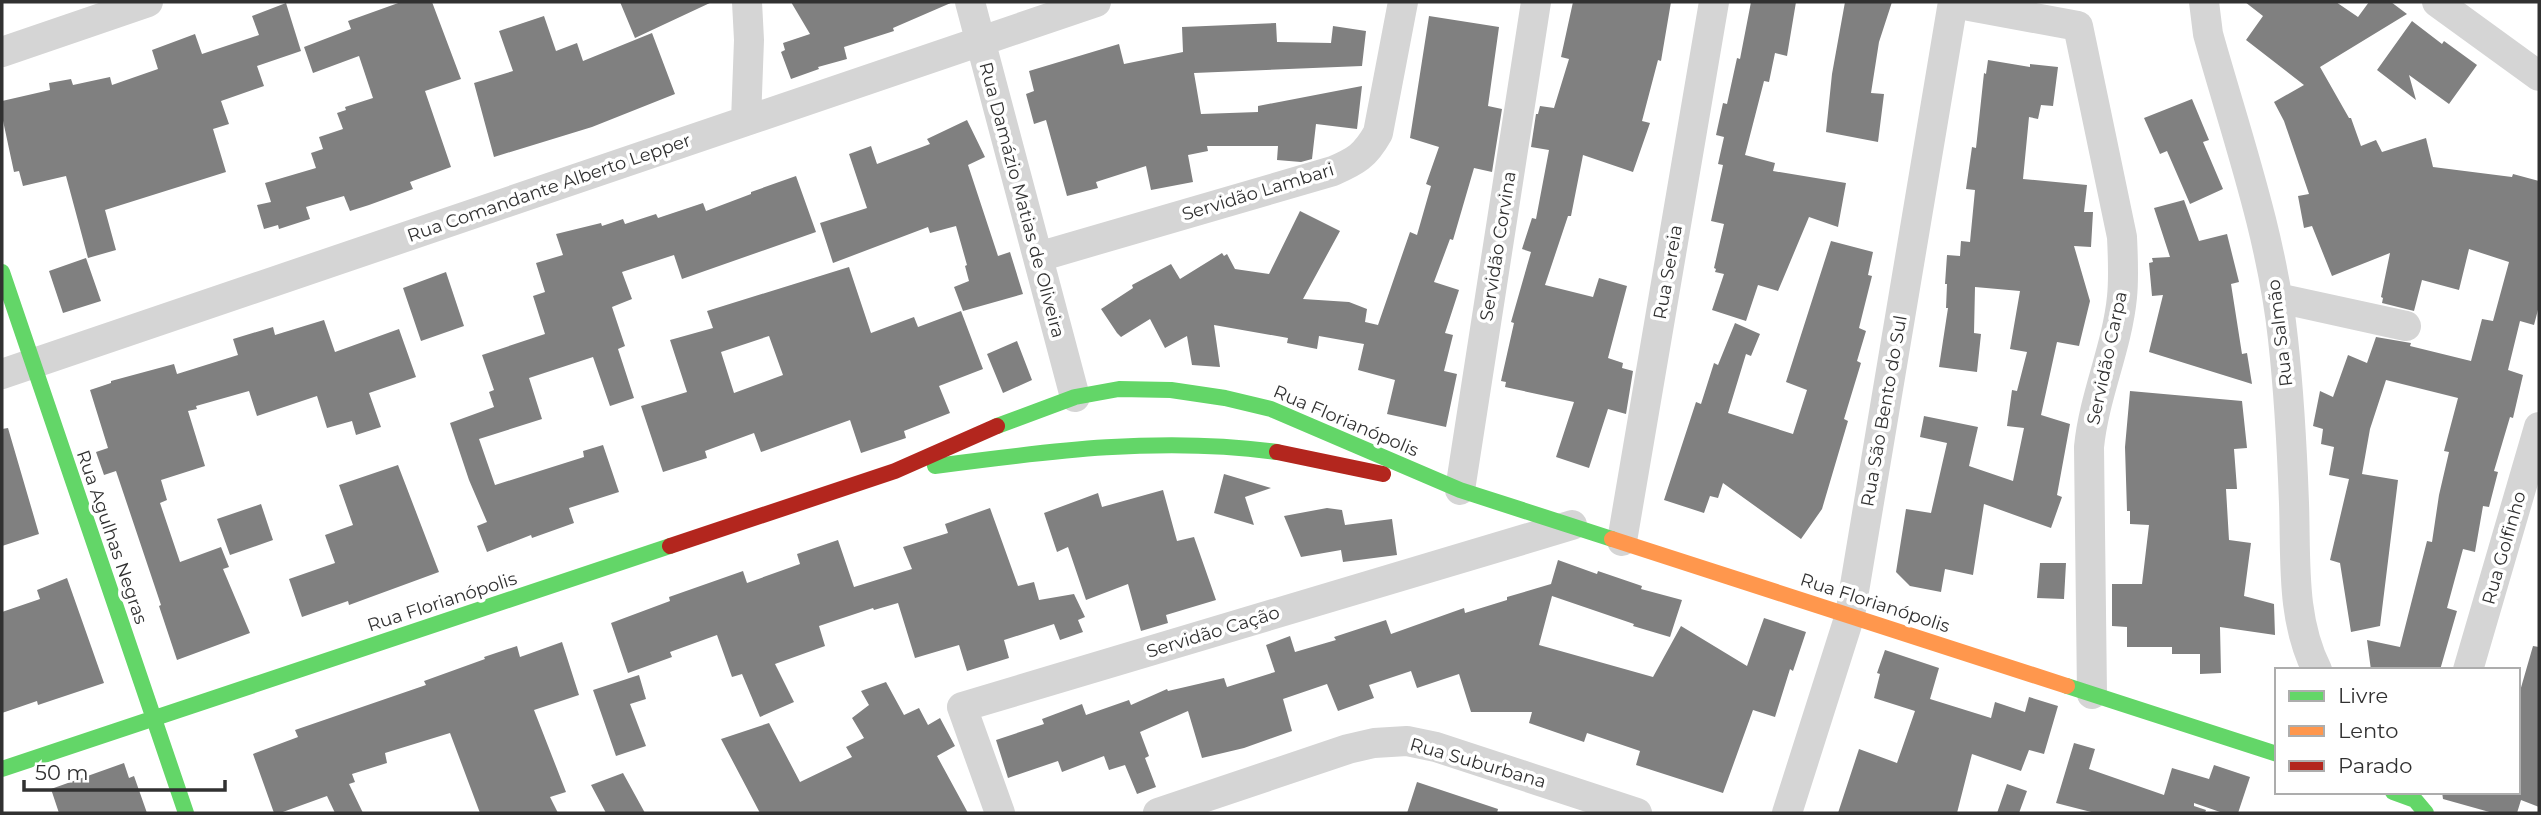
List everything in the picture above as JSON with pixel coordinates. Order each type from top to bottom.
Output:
[{"type":"street","points":[[2,52],[148,2]]},
{"type":"street","points":[[747,2],[747,121]]},
{"type":"street","name":"Rua Damázio Matias de Oliveira","points":[[970,2],[1075,397]]},
{"type":"street","name":"Rua Comandante Alberto Lepper","points":[[2,374],[1097,2]]},
{"type":"street","name":"Servidão Lambari","points":[[1038,257],[1333,171],[1352,163],[1368,151],[1378,133],[1403,2]]},
{"type":"street","name":"Servidão Corvina","points":[[1460,490],[1536,2]]},
{"type":"street","name":"Rua Sereia","points":[[1622,541],[1714,2]]},
{"type":"street","name":"Rua Salmão","points":[[2204,2],[2208,34],[2268,248],[2278,298],[2291,439],[2298,618],[2316,668]]},
{"type":"street","points":[[2437,2],[2539,76]]},
{"type":"street","name":"Rua São Bento do Sul","points":[[1787,813],[1850,615],[1953,3]]},
{"type":"street","name":"Servidão Carpa","points":[[1953,3],[2078,26],[2119,224],[2124,267],[2122,299],[2091,421],[2089,447],[2092,694]]},
{"type":"street","name":"Rua Agulhas Negras","points":[[2,272],[186,813]]},
{"type":"street","points":[[2278,298],[2406,326]]},
{"type":"street","name":"Rua Florianópolis","points":[[2,769],[895,471],[1004,423],[1075,397],[1119,389],[1171,390],[1248,403],[1271,409],[1460,490]]},
{"type":"street","name":"Rua Golfinho","points":[[2469,668],[2539,427]]},
{"type":"street","name":"Rua Florianópolis","points":[[895,471],[1046,452],[1165,445],[1261,449],[1460,490],[2275,753]]},
{"type":"street","name":"Servidão Cação","points":[[1000,813],[962,707],[1572,525]]},
{"type":"street","name":"Rua Suburbana","points":[[1158,813],[1348,749],[1374,743],[1407,741],[1460,755],[1637,813]]},
{"type":"building","points":[[401,2],[432,2],[461,79],[425,91],[451,167],[410,182],[413,189],[369,205],[350,211],[344,196],[306,207],[310,219],[279,229],[278,225],[264,229],[257,205],[271,202],[265,183],[316,168],[311,153],[323,149],[319,137],[343,129],[337,113],[346,110],[345,107],[373,98],[359,56],[313,73],[304,47],[351,29],[348,21]]},
{"type":"building","points":[[620,2],[712,2],[635,38]]},
{"type":"building","points":[[791,2],[953,2],[893,28],[894,31],[844,47],[847,59],[818,67],[819,69],[791,79],[781,52],[785,50],[783,43],[810,34]]},
{"type":"building","points":[[1573,2],[1671,2],[1661,61],[1658,60],[1642,121],[1650,123],[1633,172],[1583,155],[1571,216],[1568,216],[1545,285],[1593,297],[1599,278],[1627,286],[1608,358],[1623,363],[1622,368],[1633,371],[1626,414],[1608,409],[1589,468],[1556,457],[1574,402],[1505,387],[1506,382],[1501,381],[1514,323],[1511,322],[1531,252],[1522,249],[1532,218],[1536,219],[1549,150],[1531,147],[1536,114],[1540,106],[1554,108],[1569,59],[1561,57]]},
{"type":"building","points":[[1751,2],[1796,2],[1787,56],[1775,53],[1769,82],[1764,81],[1745,155],[1775,163],[1773,171],[1846,183],[1838,227],[1809,217],[1778,291],[1758,285],[1746,321],[1712,310],[1724,274],[1715,272],[1714,268],[1724,224],[1711,221],[1723,165],[1718,164],[1724,137],[1716,135],[1723,103],[1727,104],[1737,58],[1740,59]]},
{"type":"building","points":[[1845,2],[1892,2],[1879,42],[1871,93],[1884,94],[1878,142],[1826,132],[1832,74]]},
{"type":"building","points":[[2245,2],[2336,2],[2358,17],[2369,2],[2391,2],[2407,14],[2320,67],[2351,118],[2361,146],[2376,140],[2382,152],[2426,138],[2433,167],[2512,177],[2513,174],[2539,181],[2539,306],[2534,325],[2520,321],[2508,370],[2523,375],[2513,418],[2510,417],[2494,471],[2498,472],[2489,507],[2483,506],[2475,552],[2463,549],[2447,608],[2457,611],[2441,668],[2371,668],[2367,640],[2400,647],[2427,541],[2432,542],[2449,452],[2444,451],[2458,398],[2386,380],[2370,429],[2362,474],[2398,480],[2380,626],[2351,632],[2340,563],[2330,560],[2349,479],[2329,475],[2334,447],[2321,444],[2323,429],[2313,426],[2320,391],[2333,397],[2348,355],[2367,363],[2376,337],[2411,343],[2410,346],[2471,361],[2482,319],[2493,321],[2509,262],[2469,249],[2459,290],[2422,280],[2414,311],[2382,303],[2390,253],[2332,276],[2312,226],[2304,228],[2298,196],[2309,194],[2284,121],[2274,102],[2304,85],[2246,40],[2263,16]]},
{"type":"building","points":[[286,3],[301,51],[257,66],[264,86],[221,101],[229,124],[213,129],[226,172],[105,210],[116,250],[88,258],[66,176],[23,186],[19,171],[14,172],[2,116],[2,101],[50,90],[49,83],[71,79],[73,85],[110,77],[112,85],[158,69],[152,50],[195,34],[202,54],[259,35],[252,16]]},
{"type":"building","points":[[544,16],[556,51],[577,43],[583,61],[652,33],[675,94],[592,127],[494,157],[474,83],[513,71],[499,31]]},
{"type":"building","points":[[1429,16],[1499,27],[1488,106],[1502,109],[1492,172],[1474,168],[1453,240],[1450,239],[1434,282],[1459,290],[1445,333],[1453,335],[1444,371],[1457,374],[1446,427],[1387,414],[1395,380],[1358,370],[1364,344],[1319,336],[1317,349],[1287,343],[1288,338],[1214,325],[1220,367],[1192,365],[1187,336],[1165,348],[1150,319],[1121,337],[1101,309],[1133,288],[1132,285],[1171,264],[1180,279],[1222,253],[1224,256],[1227,254],[1235,269],[1269,274],[1300,211],[1340,231],[1303,299],[1349,302],[1367,309],[1365,322],[1378,325],[1410,232],[1417,235],[1431,186],[1426,184],[1439,147],[1410,138]]},
{"type":"building","points":[[2412,21],[2442,44],[2444,41],[2477,65],[2449,104],[2409,75],[2416,100],[2377,70]]},
{"type":"building","points":[[1276,23],[1277,42],[1331,43],[1333,26],[1366,31],[1362,66],[1194,73],[1201,114],[1258,112],[1258,106],[1362,86],[1357,129],[1316,124],[1312,159],[1301,162],[1277,160],[1278,146],[1207,146],[1208,151],[1188,155],[1193,182],[1151,190],[1146,166],[1096,182],[1098,188],[1067,196],[1046,120],[1034,124],[1026,94],[1034,91],[1029,71],[1119,44],[1124,64],[1183,52],[1182,27]]},
{"type":"building","points":[[1988,60],[2030,67],[2030,64],[2058,67],[2053,106],[2041,105],[2038,119],[2029,117],[2023,179],[2087,185],[2084,212],[2093,212],[2091,247],[2074,246],[2090,301],[2079,346],[2057,342],[2041,415],[2070,424],[2057,495],[2062,497],[2051,528],[1984,504],[1973,575],[1945,569],[1941,592],[1910,586],[1896,572],[1906,509],[1931,513],[1947,443],[1920,437],[1924,416],[1978,427],[1969,466],[2013,481],[2024,428],[2007,426],[2012,390],[2017,391],[2027,352],[2010,349],[2020,291],[1975,287],[1974,333],[1981,334],[1977,372],[1939,367],[1948,308],[1945,284],[1947,255],[1960,256],[1961,241],[1970,242],[1975,190],[1966,189],[1972,147],[1976,148],[1984,73],[1986,74]]},
{"type":"building","points":[[2192,99],[2209,140],[2203,142],[2223,189],[2190,204],[2167,151],[2160,154],[2144,118]]},
{"type":"building","points":[[967,120],[985,157],[968,165],[998,256],[1010,252],[1023,294],[963,311],[954,287],[969,281],[956,226],[930,233],[928,227],[833,263],[820,223],[867,208],[849,154],[871,146],[877,164],[930,144],[927,139]]},
{"type":"building","points":[[796,176],[816,232],[682,279],[674,255],[622,272],[632,299],[612,307],[625,346],[618,349],[634,398],[610,406],[593,357],[529,378],[542,419],[479,439],[495,485],[584,457],[583,451],[603,445],[619,492],[569,508],[574,523],[532,538],[531,535],[487,552],[477,526],[487,522],[469,480],[450,423],[494,407],[489,392],[494,390],[482,355],[545,334],[533,296],[545,292],[536,263],[563,255],[556,234],[601,223],[602,226],[623,219],[625,224],[656,214],[658,218],[703,203],[706,211]]},
{"type":"building","points":[[2184,200],[2199,241],[2227,234],[2239,282],[2231,284],[2242,354],[2247,353],[2252,384],[2149,352],[2163,295],[2152,296],[2149,263],[2153,262],[2152,258],[2170,257],[2154,208]]},
{"type":"building","points":[[1831,241],[1873,252],[1868,275],[1872,276],[1859,328],[1866,331],[1857,361],[1861,363],[1844,419],[1848,421],[1822,509],[1801,539],[1723,483],[1718,498],[1710,496],[1704,513],[1664,500],[1696,402],[1701,404],[1714,363],[1718,365],[1735,323],[1760,334],[1751,356],[1746,354],[1728,413],[1793,434],[1807,390],[1786,382]]},
{"type":"building","points":[[86,258],[101,301],[63,313],[49,271]]},
{"type":"building","points":[[849,267],[871,333],[914,317],[918,327],[961,311],[983,369],[939,386],[950,413],[904,431],[906,438],[861,453],[850,420],[761,452],[754,433],[705,451],[707,458],[663,472],[641,406],[687,392],[670,340],[713,328],[707,311]],"holes":[[[769,336],[783,375],[734,393],[721,352]]]},
{"type":"building","points":[[446,272],[464,326],[421,341],[403,288]]},
{"type":"building","points":[[324,320],[335,352],[399,329],[416,377],[369,393],[381,427],[356,435],[352,421],[327,428],[317,396],[257,416],[249,391],[196,406],[197,409],[188,411],[205,466],[161,480],[167,500],[160,503],[180,562],[221,547],[229,567],[223,569],[250,633],[177,660],[116,471],[104,475],[96,452],[108,448],[90,390],[111,381],[174,364],[177,374],[238,355],[233,339],[273,327],[275,335]]},
{"type":"building","points":[[1017,341],[1032,380],[1003,393],[987,354]]},
{"type":"building","points":[[2130,391],[2242,401],[2247,448],[2234,449],[2237,489],[2226,489],[2229,540],[2251,543],[2244,596],[2274,604],[2275,635],[2220,627],[2221,673],[2200,674],[2200,654],[2172,654],[2172,647],[2127,647],[2127,627],[2112,626],[2112,584],[2142,584],[2149,525],[2130,524],[2130,511],[2127,511],[2125,447]]},
{"type":"building","points":[[8,428],[39,534],[2,546],[2,429]]},
{"type":"building","points":[[398,465],[439,572],[349,605],[348,601],[302,617],[289,579],[335,563],[325,535],[353,525],[339,485]]},
{"type":"building","points":[[1224,474],[1271,488],[1245,497],[1254,525],[1214,513]]},
{"type":"building","points":[[1163,490],[1177,541],[1194,537],[1216,600],[1166,615],[1168,623],[1141,631],[1128,584],[1086,600],[1068,547],[1057,552],[1044,513],[1098,493],[1102,507]]},
{"type":"building","points":[[261,504],[273,540],[230,555],[217,519]]},
{"type":"building","points":[[990,508],[1018,586],[1034,582],[1039,600],[1074,594],[1085,617],[1078,620],[1083,632],[1060,640],[1054,624],[1004,640],[1009,658],[967,671],[959,645],[915,658],[898,603],[874,610],[873,608],[819,626],[825,646],[775,664],[794,702],[760,717],[742,674],[732,677],[717,635],[670,652],[672,657],[628,673],[611,623],[670,601],[669,597],[743,571],[747,583],[800,564],[797,554],[838,540],[854,587],[912,569],[903,547],[948,533],[945,524]]},
{"type":"building","points":[[1327,508],[1342,510],[1345,525],[1392,519],[1397,555],[1343,562],[1341,550],[1301,557],[1284,516]]},
{"type":"building","points":[[1558,560],[1642,586],[1641,589],[1682,600],[1670,637],[1552,596],[1539,645],[1653,677],[1681,626],[1747,666],[1764,618],[1806,632],[1793,671],[1790,669],[1775,717],[1753,710],[1723,793],[1636,765],[1640,751],[1587,733],[1584,742],[1529,723],[1532,712],[1471,712],[1459,674],[1417,688],[1411,671],[1369,685],[1374,698],[1338,711],[1327,684],[1283,699],[1292,731],[1244,748],[1202,758],[1188,711],[1140,732],[1149,756],[1145,758],[1156,787],[1137,794],[1125,765],[1109,770],[1104,756],[1062,772],[1058,761],[1008,778],[996,740],[1044,724],[1042,719],[1082,704],[1086,715],[1129,700],[1131,705],[1167,689],[1168,691],[1224,678],[1227,687],[1275,672],[1266,645],[1290,636],[1295,652],[1336,640],[1334,637],[1386,620],[1391,634],[1464,608],[1465,613],[1551,584]]},
{"type":"building","points":[[2040,563],[2066,563],[2064,599],[2037,598]]},
{"type":"building","points":[[67,578],[104,683],[38,705],[37,701],[2,713],[2,612],[40,599],[37,590]]},
{"type":"building","points":[[562,642],[579,695],[534,710],[566,792],[550,797],[558,813],[480,813],[450,733],[385,753],[387,763],[352,774],[355,782],[349,784],[363,813],[335,813],[327,796],[274,813],[253,754],[298,737],[295,730],[426,685],[424,681],[485,659],[484,657],[517,646],[520,657]]},
{"type":"building","points":[[2533,646],[2539,647],[2539,807],[2521,800],[2517,813],[2493,813],[2443,799],[2442,794],[2520,794],[2520,691]]},
{"type":"building","points":[[1885,650],[1939,668],[1930,699],[1991,718],[1995,702],[2025,712],[2029,697],[2058,706],[2044,754],[2029,750],[2021,771],[1972,754],[1957,813],[1838,813],[1859,749],[1897,763],[1915,711],[1874,698],[1880,674],[1877,673]]},
{"type":"building","points":[[639,675],[646,699],[630,704],[646,746],[616,756],[593,690]]},
{"type":"building","points":[[886,682],[904,715],[919,708],[928,725],[940,718],[955,746],[937,756],[968,813],[760,813],[721,739],[769,723],[800,782],[852,757],[846,747],[864,738],[852,718],[869,705],[861,691]]},
{"type":"building","points":[[2074,743],[2095,749],[2089,769],[2164,795],[2172,768],[2209,779],[2214,765],[2250,777],[2238,813],[2223,813],[2194,803],[2194,806],[2206,810],[2205,813],[2095,813],[2056,803]]},
{"type":"building","points":[[124,763],[129,778],[134,776],[147,813],[59,813],[51,789]]},
{"type":"building","points":[[623,773],[645,813],[606,813],[591,785]]},
{"type":"building","points":[[1417,782],[1498,809],[1497,813],[1407,813]]},
{"type":"building","points":[[2007,784],[2027,791],[2019,813],[1997,813]]},
{"type":"traffic: fast","points":[[2,272],[186,813]]},
{"type":"traffic: fast","points":[[997,426],[1075,397],[1119,389],[1171,390],[1225,398],[1271,409],[1460,490],[1612,539]]},
{"type":"traffic: fast","points":[[935,466],[1020,455],[1148,445],[1234,447],[1277,452]]},
{"type":"traffic: fast","points":[[2,769],[670,546]]},
{"type":"traffic: fast","points":[[2067,686],[2275,753]]},
{"type":"traffic: fast","points":[[2398,794],[2415,800],[2426,813]]},
{"type":"traffic: slow","points":[[1612,539],[2067,686]]},
{"type":"traffic: jam","points":[[670,546],[895,471],[997,426]]},
{"type":"traffic: jam","points":[[1277,452],[1383,474]]}]
